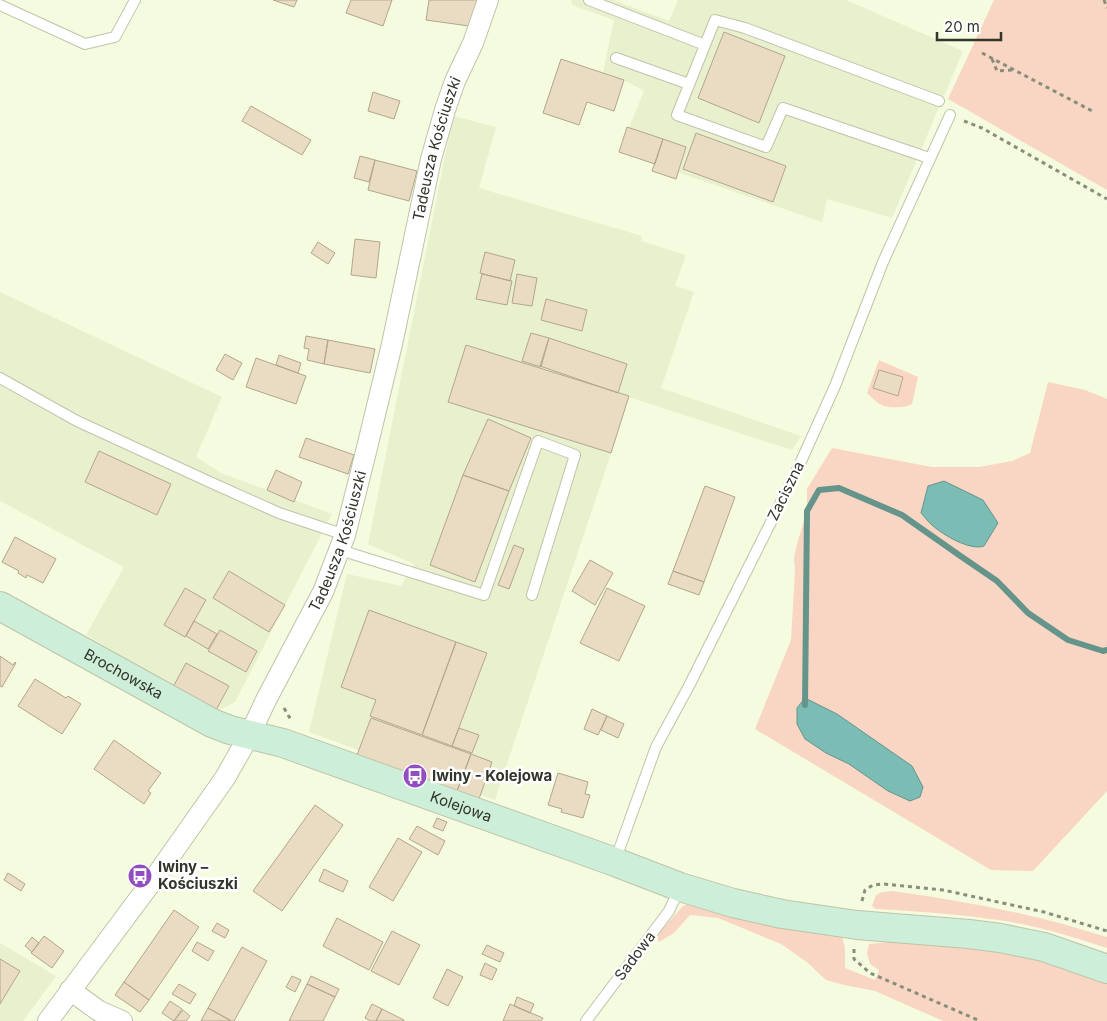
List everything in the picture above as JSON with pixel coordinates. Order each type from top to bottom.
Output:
[{"type":"street","name":"Tadeusza Kościuszki","points":[[48,1021],[225,778],[250,734],[323,592],[342,542],[392,344],[431,159],[455,81],[473,43],[488,0]]},
{"type":"street","name":"Brochowska","points":[[0,606],[212,723],[230,730],[250,734]]},
{"type":"street","name":"Kolejowa","points":[[250,734],[283,743],[680,887],[733,903],[782,914],[857,925],[1000,938],[1044,947],[1107,969]]},
{"type":"street","points":[[70,990],[99,1011],[122,1021]]},
{"type":"lane","points":[[0,5],[85,44],[115,37],[135,0]]},
{"type":"lane","points":[[589,0],[705,45]]},
{"type":"lane","points":[[930,158],[784,108],[766,147],[677,115],[715,20],[745,28],[939,101]]},
{"type":"lane","points":[[616,58],[690,84]]},
{"type":"lane","name":"Zaciszna","points":[[614,862],[656,747],[690,684],[798,468],[835,386],[883,262],[950,115]]},
{"type":"lane","points":[[0,378],[77,420],[342,542],[484,595],[538,441],[575,455],[532,595]]},
{"type":"lane","name":"Sadowa","points":[[586,1021],[669,911],[680,887]]},
{"type":"path","points":[[1104,0],[1107,8]]},
{"type":"path","points":[[982,53],[1094,112]]},
{"type":"path","points":[[992,58],[996,71],[1014,70]]},
{"type":"path","points":[[950,115],[982,128],[1107,198]]},
{"type":"path","points":[[266,700],[285,709],[294,727]]},
{"type":"path","points":[[980,1021],[870,973],[854,959],[854,942],[859,911],[865,890],[873,885],[884,884],[952,892],[1044,912],[1107,931]]},
{"type":"shaded area","points":[[571,0],[613,0],[669,21],[678,0],[846,0],[963,51],[892,218],[827,199],[822,222],[619,152],[644,91],[624,80],[603,73],[614,20],[572,5]]},
{"type":"shaded area","points":[[994,0],[1107,0],[1107,190],[948,99]]},
{"type":"shaded area","points":[[453,116],[496,127],[479,188],[642,236],[641,241],[686,255],[675,286],[694,292],[661,388],[801,436],[792,450],[629,397],[495,800],[309,732],[347,574],[401,586],[414,564],[368,544]]},
{"type":"shaded area","points":[[0,292],[222,397],[196,457],[221,473],[332,514],[235,702],[214,713],[86,635],[124,567],[0,501]]},
{"type":"shaded area","points":[[879,360],[918,377],[912,404],[898,407],[884,406],[867,393]]},
{"type":"shaded area","points":[[1048,382],[1085,390],[1107,399],[1107,791],[1033,871],[991,870],[755,729],[791,640],[794,558],[807,511],[807,489],[832,448],[932,467],[979,467],[1012,461],[1030,453]]},
{"type":"shaded area","points":[[892,891],[978,905],[1063,924],[1107,937],[1107,948],[1022,924],[967,916],[876,909],[872,906],[876,895]]},
{"type":"shaded area","points":[[691,903],[842,936],[845,948],[845,968],[875,980],[879,970],[870,964],[867,954],[869,944],[932,939],[1052,961],[1107,984],[1107,1021],[943,1021],[875,991],[826,980],[808,963],[781,944],[718,918],[690,915],[674,933],[659,942],[656,936],[683,906]]},
{"type":"shaded area","points":[[0,943],[56,976],[23,1021],[0,1021]]},
{"type":"water","points":[[944,481],[983,500],[998,523],[984,546],[978,547],[964,544],[950,537],[937,529],[921,513],[928,486]]},
{"type":"water","points":[[805,698],[837,714],[912,766],[923,787],[920,797],[910,801],[888,791],[849,764],[826,753],[805,739],[797,724],[797,708]]},
{"type":"building","points":[[273,0],[297,0],[294,7]]},
{"type":"building","points":[[351,0],[392,0],[383,26],[346,13]]},
{"type":"building","points":[[429,0],[478,0],[469,26],[426,20]]},
{"type":"building","points":[[724,32],[785,56],[759,123],[698,98]]},
{"type":"building","points":[[561,59],[624,80],[614,111],[587,102],[579,125],[543,113]]},
{"type":"building","points":[[373,92],[400,101],[394,119],[368,111]]},
{"type":"building","points":[[251,106],[311,140],[302,155],[242,121]]},
{"type":"building","points":[[627,127],[663,139],[655,164],[619,152]]},
{"type":"building","points":[[696,133],[786,166],[773,202],[683,169]]},
{"type":"building","points":[[663,139],[686,147],[676,179],[652,171]]},
{"type":"building","points":[[360,156],[375,160],[369,182],[354,178]]},
{"type":"building","points":[[375,160],[417,171],[409,201],[368,190]]},
{"type":"building","points":[[355,239],[380,242],[376,278],[351,275]]},
{"type":"building","points":[[318,242],[335,253],[328,264],[311,253]]},
{"type":"building","points":[[485,252],[515,260],[510,281],[480,273]]},
{"type":"building","points":[[482,274],[512,281],[507,305],[476,299]]},
{"type":"building","points":[[517,274],[537,278],[532,306],[512,303]]},
{"type":"building","points":[[546,299],[587,310],[582,331],[541,320]]},
{"type":"building","points":[[531,333],[549,338],[541,367],[522,361]]},
{"type":"building","points":[[306,336],[328,340],[324,364],[307,360],[309,349],[304,348]]},
{"type":"building","points":[[549,338],[627,364],[618,393],[540,366]]},
{"type":"building","points":[[328,340],[375,349],[370,373],[324,364]]},
{"type":"building","points":[[466,345],[629,396],[611,453],[448,402]]},
{"type":"building","points":[[225,354],[242,363],[233,380],[216,370]]},
{"type":"building","points":[[279,355],[301,363],[298,373],[276,365]]},
{"type":"building","points":[[256,358],[306,376],[296,404],[246,387]]},
{"type":"building","points":[[879,370],[903,377],[898,396],[873,388]]},
{"type":"building","points":[[488,419],[531,438],[509,491],[463,475]]},
{"type":"building","points":[[306,438],[354,455],[348,474],[299,457]]},
{"type":"building","points":[[99,451],[171,484],[157,515],[85,482]]},
{"type":"building","points":[[276,470],[302,482],[294,502],[267,490]]},
{"type":"building","points":[[463,475],[509,491],[475,582],[430,565]]},
{"type":"building","points":[[705,486],[735,497],[704,582],[673,571]]},
{"type":"building","points":[[15,537],[56,559],[43,583],[27,575],[26,578],[18,573],[19,571],[2,562]]},
{"type":"building","points":[[514,545],[524,549],[509,589],[498,585]]},
{"type":"building","points":[[590,560],[613,573],[595,605],[572,591]]},
{"type":"building","points":[[229,571],[285,605],[269,632],[213,598]]},
{"type":"building","points":[[673,571],[704,582],[699,595],[668,584]]},
{"type":"building","points":[[185,588],[206,600],[185,637],[164,625]]},
{"type":"building","points":[[607,588],[645,606],[619,661],[580,643]]},
{"type":"building","points":[[369,610],[456,642],[422,735],[370,716],[376,700],[341,687]]},
{"type":"building","points":[[194,621],[217,634],[208,649],[186,636]]},
{"type":"building","points":[[220,630],[257,651],[246,672],[208,651]]},
{"type":"building","points":[[456,642],[487,653],[452,746],[422,735]]},
{"type":"building","points":[[0,656],[13,665],[16,663],[2,687],[0,686]]},
{"type":"building","points":[[186,663],[229,686],[216,710],[173,687]]},
{"type":"building","points":[[35,679],[66,698],[68,696],[81,704],[62,734],[18,706]]},
{"type":"building","points":[[592,709],[607,716],[598,735],[584,729]]},
{"type":"building","points":[[607,716],[624,724],[618,738],[601,730]]},
{"type":"building","points":[[371,718],[471,754],[457,791],[357,755]]},
{"type":"building","points":[[459,728],[479,735],[472,753],[452,746]]},
{"type":"building","points":[[114,740],[161,773],[148,791],[151,793],[144,804],[94,769]]},
{"type":"building","points":[[471,754],[492,762],[479,799],[457,791]]},
{"type":"building","points":[[558,773],[588,782],[585,794],[590,795],[583,818],[561,812],[562,809],[548,805]]},
{"type":"building","points":[[315,805],[343,825],[282,911],[253,891]]},
{"type":"building","points":[[437,818],[447,822],[443,831],[433,827]]},
{"type":"building","points":[[417,826],[445,841],[438,855],[409,839]]},
{"type":"building","points":[[398,838],[422,852],[393,901],[369,887]]},
{"type":"building","points":[[324,869],[348,881],[343,892],[319,881]]},
{"type":"building","points":[[8,873],[25,884],[21,891],[4,880]]},
{"type":"building","points":[[174,910],[199,927],[149,1000],[124,982]]},
{"type":"building","points":[[337,918],[383,942],[369,970],[323,946]]},
{"type":"building","points":[[217,923],[229,930],[225,938],[212,931]]},
{"type":"building","points":[[392,931],[420,945],[399,985],[371,971]]},
{"type":"building","points":[[44,936],[64,951],[52,968],[31,953]]},
{"type":"building","points":[[32,937],[39,943],[32,952],[25,946]]},
{"type":"building","points":[[197,942],[214,951],[208,961],[192,951]]},
{"type":"building","points":[[487,945],[504,953],[500,962],[482,954]]},
{"type":"building","points":[[242,947],[267,961],[234,1021],[231,1021],[208,1008]]},
{"type":"building","points":[[0,959],[20,971],[0,1004]]},
{"type":"building","points":[[485,963],[497,969],[492,980],[480,975]]},
{"type":"building","points":[[447,969],[463,977],[448,1006],[433,998]]},
{"type":"building","points":[[292,976],[301,980],[295,992],[286,987]]},
{"type":"building","points":[[311,976],[339,989],[335,997],[307,984]]},
{"type":"building","points":[[124,982],[149,1000],[140,1012],[115,995]]},
{"type":"building","points":[[179,984],[196,994],[190,1004],[172,994]]},
{"type":"building","points":[[307,984],[335,997],[323,1021],[289,1021]]},
{"type":"building","points":[[517,997],[534,1004],[530,1013],[514,1006]]},
{"type":"building","points":[[170,1001],[182,1009],[174,1021],[162,1013]]},
{"type":"building","points":[[372,1004],[382,1009],[376,1021],[365,1018]]},
{"type":"building","points":[[510,1004],[543,1018],[541,1021],[503,1021]]},
{"type":"building","points":[[208,1008],[230,1020],[201,1021]]},
{"type":"building","points":[[382,1009],[404,1020],[404,1021],[376,1021]]},
{"type":"building","points":[[183,1010],[190,1016],[186,1021],[174,1021]]},
{"type":"waterway","points":[[805,705],[807,511],[819,490],[839,488],[902,515],[997,581],[1028,613],[1068,640],[1103,651],[1107,650]]},
{"type":"place","name":"Iwiny - Kolejowa","points":[[415,776]]},
{"type":"place","name":"Iwiny – Kościuszki","points":[[140,876]]}]
